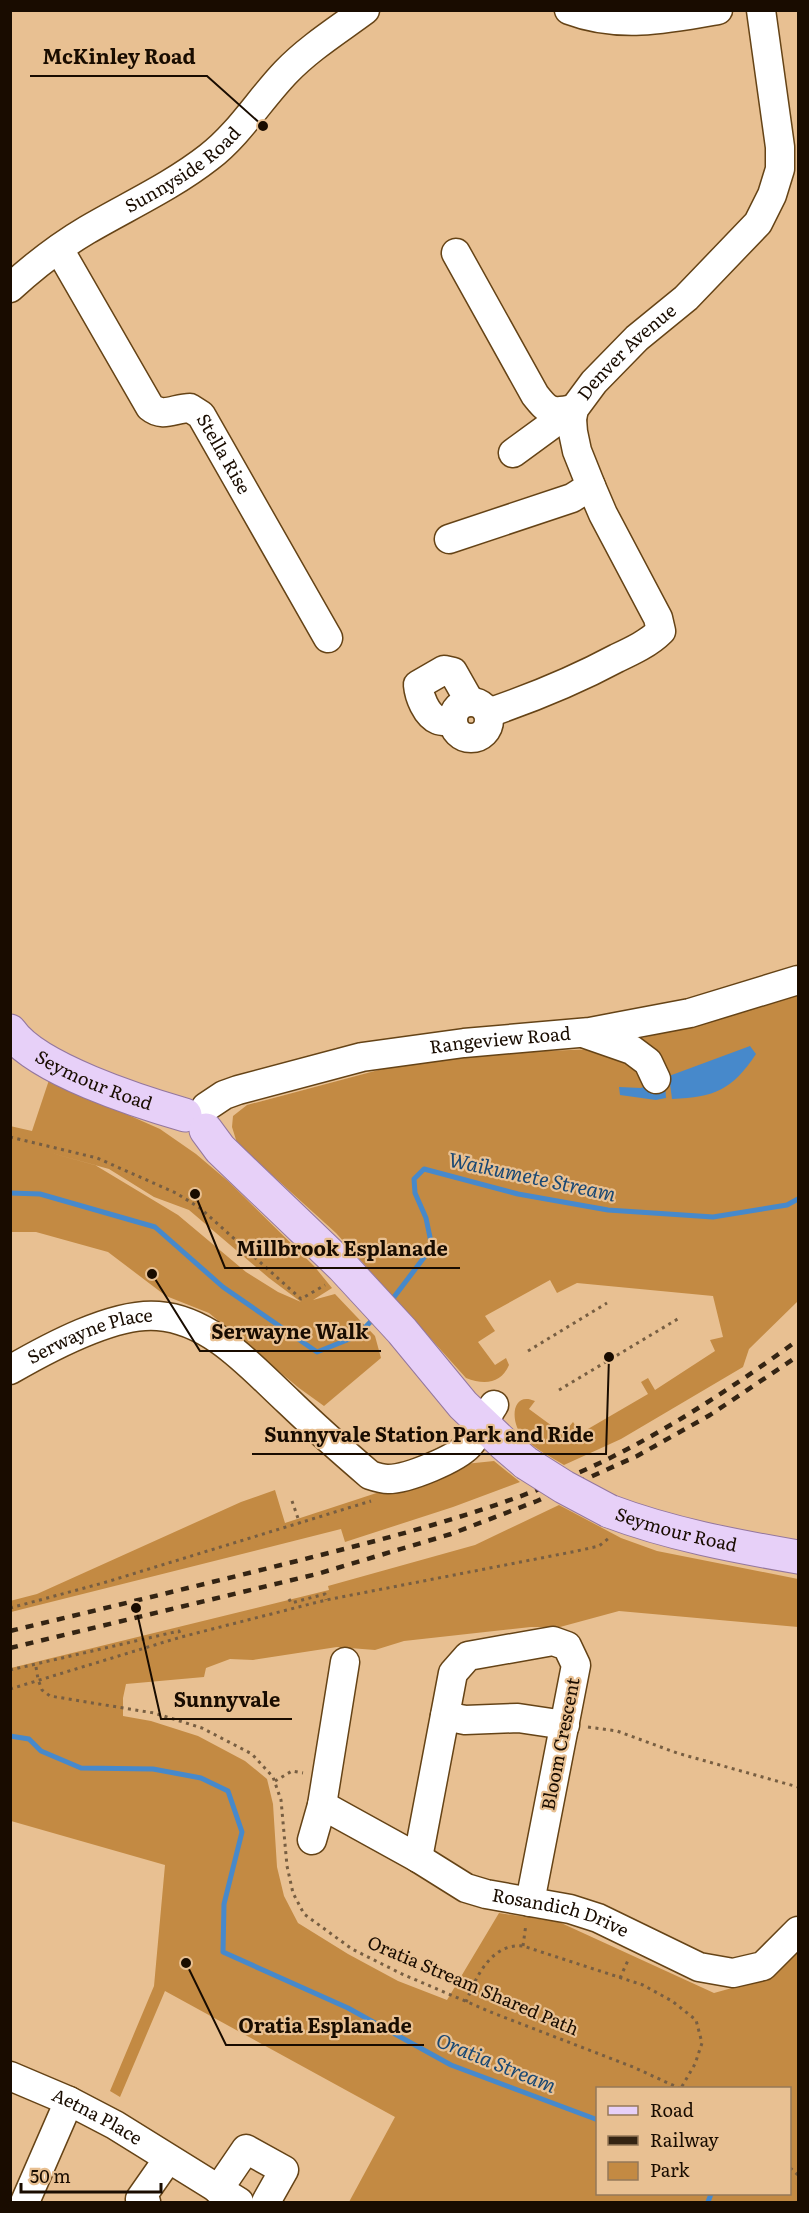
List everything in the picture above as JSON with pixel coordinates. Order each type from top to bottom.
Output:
[{"type":"main road","name":"Seymour Road","points":[[10,1031],[27,1050],[64,1070],[153,1105],[199,1117],[220,1149],[376,1302],[463,1405],[488,1415],[526,1463],[580,1496],[610,1523],[651,1526],[698,1538],[798,1557]]},
{"type":"street","name":"Sunnyside Road","points":[[10,288],[58,249],[211,156],[299,60],[324,39],[366,10]]},
{"type":"street","points":[[569,10],[609,21],[627,22],[718,10]]},
{"type":"street","name":"Denver Avenue","points":[[470,712],[523,701],[600,667],[648,641],[661,631],[658,618],[603,514],[591,486],[577,451],[573,414],[594,382],[622,352],[652,324],[686,298],[758,223],[772,195],[780,169],[780,147],[761,10]]},
{"type":"street","name":"Stella Rise","points":[[58,249],[150,406],[162,413],[190,408],[201,415],[328,638]]},
{"type":"street","points":[[456,253],[540,400],[551,411],[573,414]]},
{"type":"street","points":[[513,453],[554,423],[573,414]]},
{"type":"street","points":[[449,539],[572,498],[591,486]]},
{"type":"street","name":"Rangeview Road","points":[[199,1117],[215,1100],[238,1090],[362,1057],[464,1043],[582,1033],[690,1012],[798,980]]},
{"type":"street","points":[[582,1033],[632,1050],[648,1062],[656,1079]]},
{"type":"street","name":"Serwayne Place","points":[[10,1370],[64,1342],[111,1323],[135,1316],[179,1319],[212,1335],[242,1359],[371,1488]]},
{"type":"street","points":[[371,1488],[388,1479],[400,1477],[443,1461],[468,1446],[488,1415]]},
{"type":"street","name":"Bloom Crescent","points":[[418,1858],[453,1673],[468,1656],[553,1641],[567,1646],[576,1665],[528,1913]]},
{"type":"street","points":[[312,1840],[322,1805],[345,1662]]},
{"type":"street","points":[[445,1716],[465,1720],[518,1718],[565,1725]]},
{"type":"street","name":"Rosandich Drive","points":[[322,1805],[418,1858],[466,1888],[486,1894],[528,1913],[570,1909],[598,1918],[699,1967],[733,1973],[763,1966],[798,1931]]},
{"type":"street","name":"Aetna Place","points":[[10,2076],[69,2101],[115,2125],[229,2196]]},
{"type":"street","points":[[25,2202],[69,2101]]},
{"type":"street","points":[[229,2196],[246,2149],[284,2170],[266,2202]]},
{"type":"street","points":[[146,2202],[140,2199],[168,2159]]},
{"type":"path","points":[[10,1137],[97,1158],[176,1193],[200,1208],[301,1299],[332,1281]]},
{"type":"path","points":[[528,1351],[607,1303]]},
{"type":"path","points":[[559,1390],[681,1317]]},
{"type":"path","points":[[10,1608],[103,1583],[300,1524],[371,1488]]},
{"type":"path","points":[[292,1501],[300,1524]]},
{"type":"path","points":[[10,1689],[53,1674],[181,1637],[326,1600],[599,1546],[610,1523]]},
{"type":"path","points":[[103,1583],[104,1590]]},
{"type":"path","points":[[289,1599],[291,1603],[325,1594],[326,1600]]},
{"type":"path","points":[[10,1670],[115,1643],[179,1631],[181,1637]]},
{"type":"path","points":[[36,1667],[39,1680]]},
{"type":"path","name":"Oratia Stream Shared Path","points":[[39,1680],[42,1690],[50,1696],[153,1713],[202,1728],[252,1754],[273,1776],[281,1800],[287,1866],[293,1893],[304,1914],[352,1949],[466,2002],[633,2067],[678,2087]]},
{"type":"path","points":[[565,1725],[617,1731],[688,1756],[798,1787]]},
{"type":"path","points":[[275,1781],[292,1771],[312,1776]]},
{"type":"path","points":[[523,1946],[528,1913]]},
{"type":"path","points":[[466,2002],[476,1978],[495,1954],[513,1945],[523,1946],[643,1985],[672,2001],[696,2020],[702,2043],[695,2064],[681,2087]]},
{"type":"path","points":[[620,1978],[631,1953]]},
{"type":"green space","points":[[798,994],[798,1301],[749,1349],[743,1367],[621,1439],[564,1465],[533,1446],[519,1432],[515,1418],[517,1404],[527,1399],[535,1401],[529,1409],[563,1434],[573,1422],[581,1433],[648,1394],[641,1382],[648,1378],[655,1390],[715,1351],[710,1340],[723,1337],[713,1296],[577,1283],[557,1293],[550,1280],[485,1316],[495,1331],[478,1342],[495,1365],[506,1358],[509,1365],[501,1376],[491,1381],[479,1382],[466,1378],[336,1233],[237,1143],[232,1127],[233,1116],[247,1105],[386,1068],[474,1054],[596,1049],[700,1024]]},
{"type":"green space","points":[[49,1080],[160,1129],[196,1154],[229,1182],[314,1266],[332,1288],[313,1300],[335,1294],[375,1336],[381,1358],[324,1406],[209,1313],[166,1296],[108,1252],[36,1232],[11,1232],[10,1144],[12,1144],[10,1126],[32,1131]],"holes":[[[95,1165],[109,1169],[154,1197],[189,1210],[301,1302],[278,1292],[246,1272],[178,1215]]]},
{"type":"green space","points":[[494,1461],[520,1482],[453,1507],[345,1542],[341,1529],[11,1612],[10,1601],[37,1594],[241,1502],[275,1490],[285,1523],[465,1464]]},
{"type":"green space","points":[[559,1505],[621,1538],[657,1551],[798,1579],[798,1627],[619,1611],[560,1627],[531,1627],[404,1641],[375,1650],[337,1647],[253,1660],[230,1659],[206,1668],[204,1677],[126,1684],[123,1716],[151,1721],[198,1736],[245,1761],[267,1779],[273,1804],[277,1867],[284,1896],[298,1923],[398,1981],[447,2000],[499,1913],[559,1922],[714,1993],[757,1981],[798,1945],[798,2202],[349,2202],[395,2117],[165,1991],[120,2097],[110,2091],[154,1986],[165,1865],[11,1821],[11,1668],[329,1590],[328,1586],[475,1545]]},
{"type":"water","points":[[750,1046],[756,1054],[730,1084],[700,1096],[672,1099],[669,1076]]},
{"type":"water","points":[[665,1083],[666,1098],[656,1100],[620,1095],[619,1087],[641,1088],[649,1084]]},
{"type":"waterway","name":"Waikumete Stream","points":[[391,1301],[432,1247],[426,1218],[415,1193],[414,1179],[424,1169],[518,1194],[608,1210],[713,1217],[787,1205],[798,1199]]},
{"type":"waterway","name":"Waikumete Stream","points":[[10,1193],[40,1194],[155,1227],[223,1287],[317,1352],[357,1336],[376,1316]]},
{"type":"waterway","name":"Oratia Stream","points":[[10,1736],[29,1739],[41,1751],[81,1768],[153,1769],[201,1778],[228,1791],[242,1832],[224,1904],[223,1952],[348,2008],[451,2065],[596,2119]]},
{"type":"waterway","name":"Oratia Stream","points":[[708,2202],[711,2195]]},
{"type":"railway","points":[[10,1631],[377,1540],[456,1518],[534,1491],[610,1458],[659,1432],[730,1388],[798,1340]]},
{"type":"railway","points":[[10,1648],[317,1574],[451,1534],[537,1501],[637,1456],[710,1415],[798,1356]]},
{"type":"place","name":"McKinley Road","points":[[263,126]]},
{"type":"place","name":"Millbrook Esplanade","points":[[195,1194]]},
{"type":"place","name":"Serwayne Walk","points":[[152,1274]]},
{"type":"place","name":"Sunnyvale Station Park and Ride","points":[[609,1357]]},
{"type":"place","name":"Sunnyvale","points":[[136,1608]]},
{"type":"place","name":"Oratia Esplanade","points":[[186,1963]]}]
